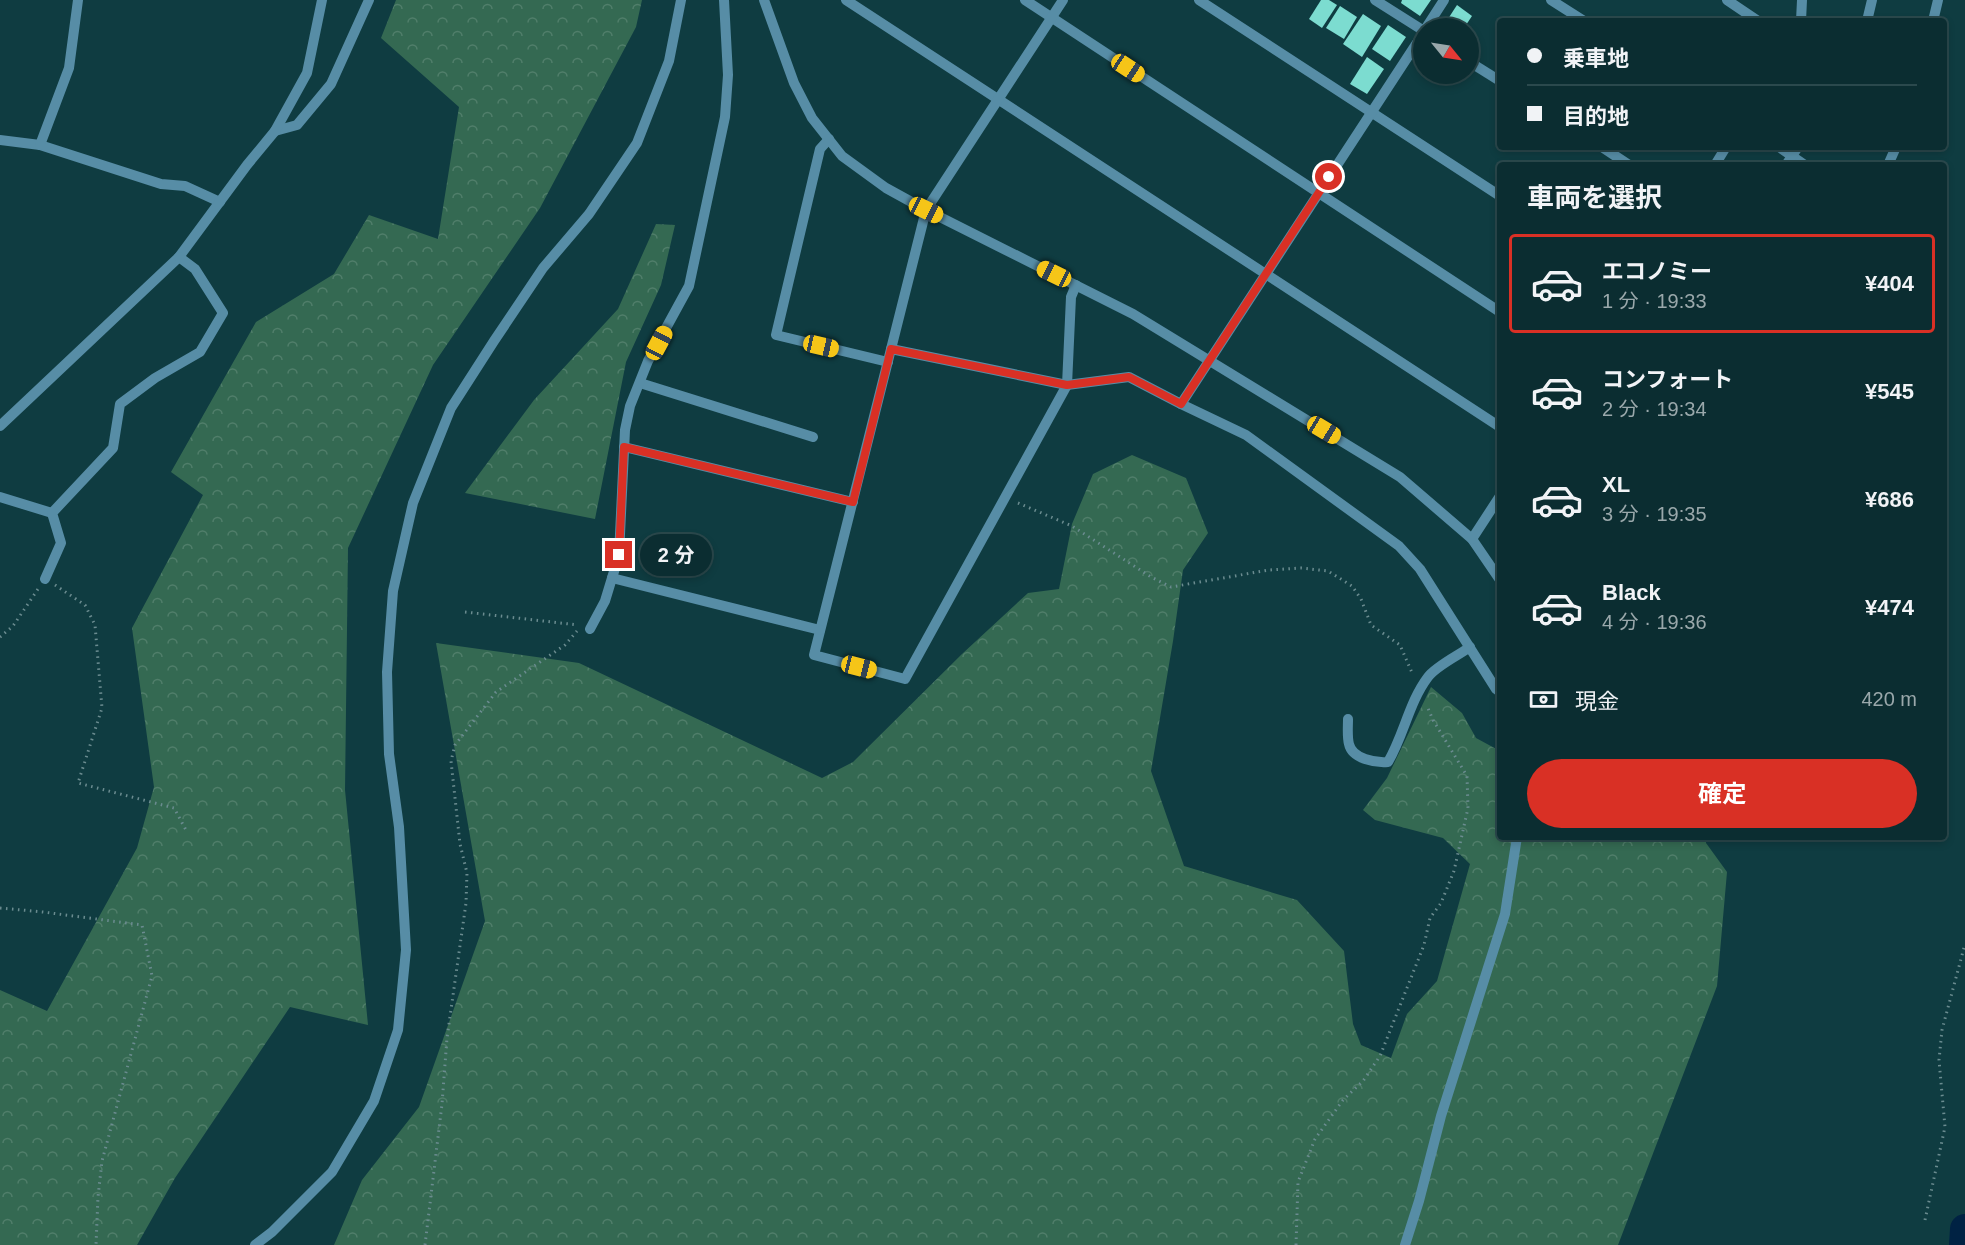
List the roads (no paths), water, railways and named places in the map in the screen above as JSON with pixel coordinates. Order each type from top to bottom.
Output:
[{"type":"street","points":[[40,145],[69,68],[78,0]]},
{"type":"street","points":[[0,426],[178,257],[275,131],[307,73],[322,0]]},
{"type":"street","points":[[275,131],[297,125],[331,84],[369,0]]},
{"type":"street","points":[[255,1245],[272,1232],[332,1172],[374,1101],[398,1030],[405,950],[399,827],[389,754],[387,672],[393,591],[413,503],[452,408],[543,268],[589,214],[637,143],[669,62],[681,0]]},
{"type":"street","points":[[585,627],[605,601],[619,555],[625,430],[630,406],[648,361],[689,286],[725,117],[728,75],[724,0]]},
{"type":"street","points":[[764,0],[794,83],[812,118],[842,156],[886,188],[926,210],[1133,314],[1400,477],[1472,539],[1497,576]]},
{"type":"street","points":[[846,0],[1497,425]]},
{"type":"street","points":[[1025,0],[1497,310]]},
{"type":"street","points":[[1063,0],[926,210],[814,655],[905,679],[1067,385],[1071,297],[1076,285]]},
{"type":"street","points":[[1198,0],[1497,194]]},
{"type":"street","points":[[1375,0],[1413,24]]},
{"type":"street","points":[[1432,18],[1444,0]]},
{"type":"street","points":[[1551,0],[1579,18]]},
{"type":"street","points":[[1726,0],[1753,18]]},
{"type":"street","points":[[1801,18],[1802,0]]},
{"type":"street","points":[[1868,18],[1872,0]]},
{"type":"street","points":[[1934,18],[1938,0]]},
{"type":"street","points":[[1181,404],[1413,48]]},
{"type":"street","points":[[1479,68],[1497,79]]},
{"type":"street","points":[[829,139],[820,149],[776,335],[888,362]]},
{"type":"street","points":[[0,140],[40,145],[161,184],[184,186],[220,202]]},
{"type":"street","points":[[1606,150],[1624,162]]},
{"type":"street","points":[[52,513],[113,448],[120,404],[155,378],[200,352],[223,313],[195,269],[178,257]]},
{"type":"street","points":[[891,349],[1067,385],[1129,377],[1246,435],[1399,546],[1420,569],[1497,690]]},
{"type":"street","points":[[640,383],[813,437]]},
{"type":"street","points":[[624,447],[853,502]]},
{"type":"street","points":[[0,497],[52,513]]},
{"type":"street","points":[[1472,539],[1497,501]]},
{"type":"street","points":[[45,579],[61,543],[52,513]]},
{"type":"street","points":[[612,578],[820,630]]},
{"type":"street","points":[[1348,719],[1349,746],[1353,752],[1379,763],[1388,762],[1429,675],[1470,647]]},
{"type":"street","points":[[1405,1245],[1444,1106],[1505,914],[1517,840]]},
{"type":"waterway","points":[[1964,1245],[1965,1229]]}]
